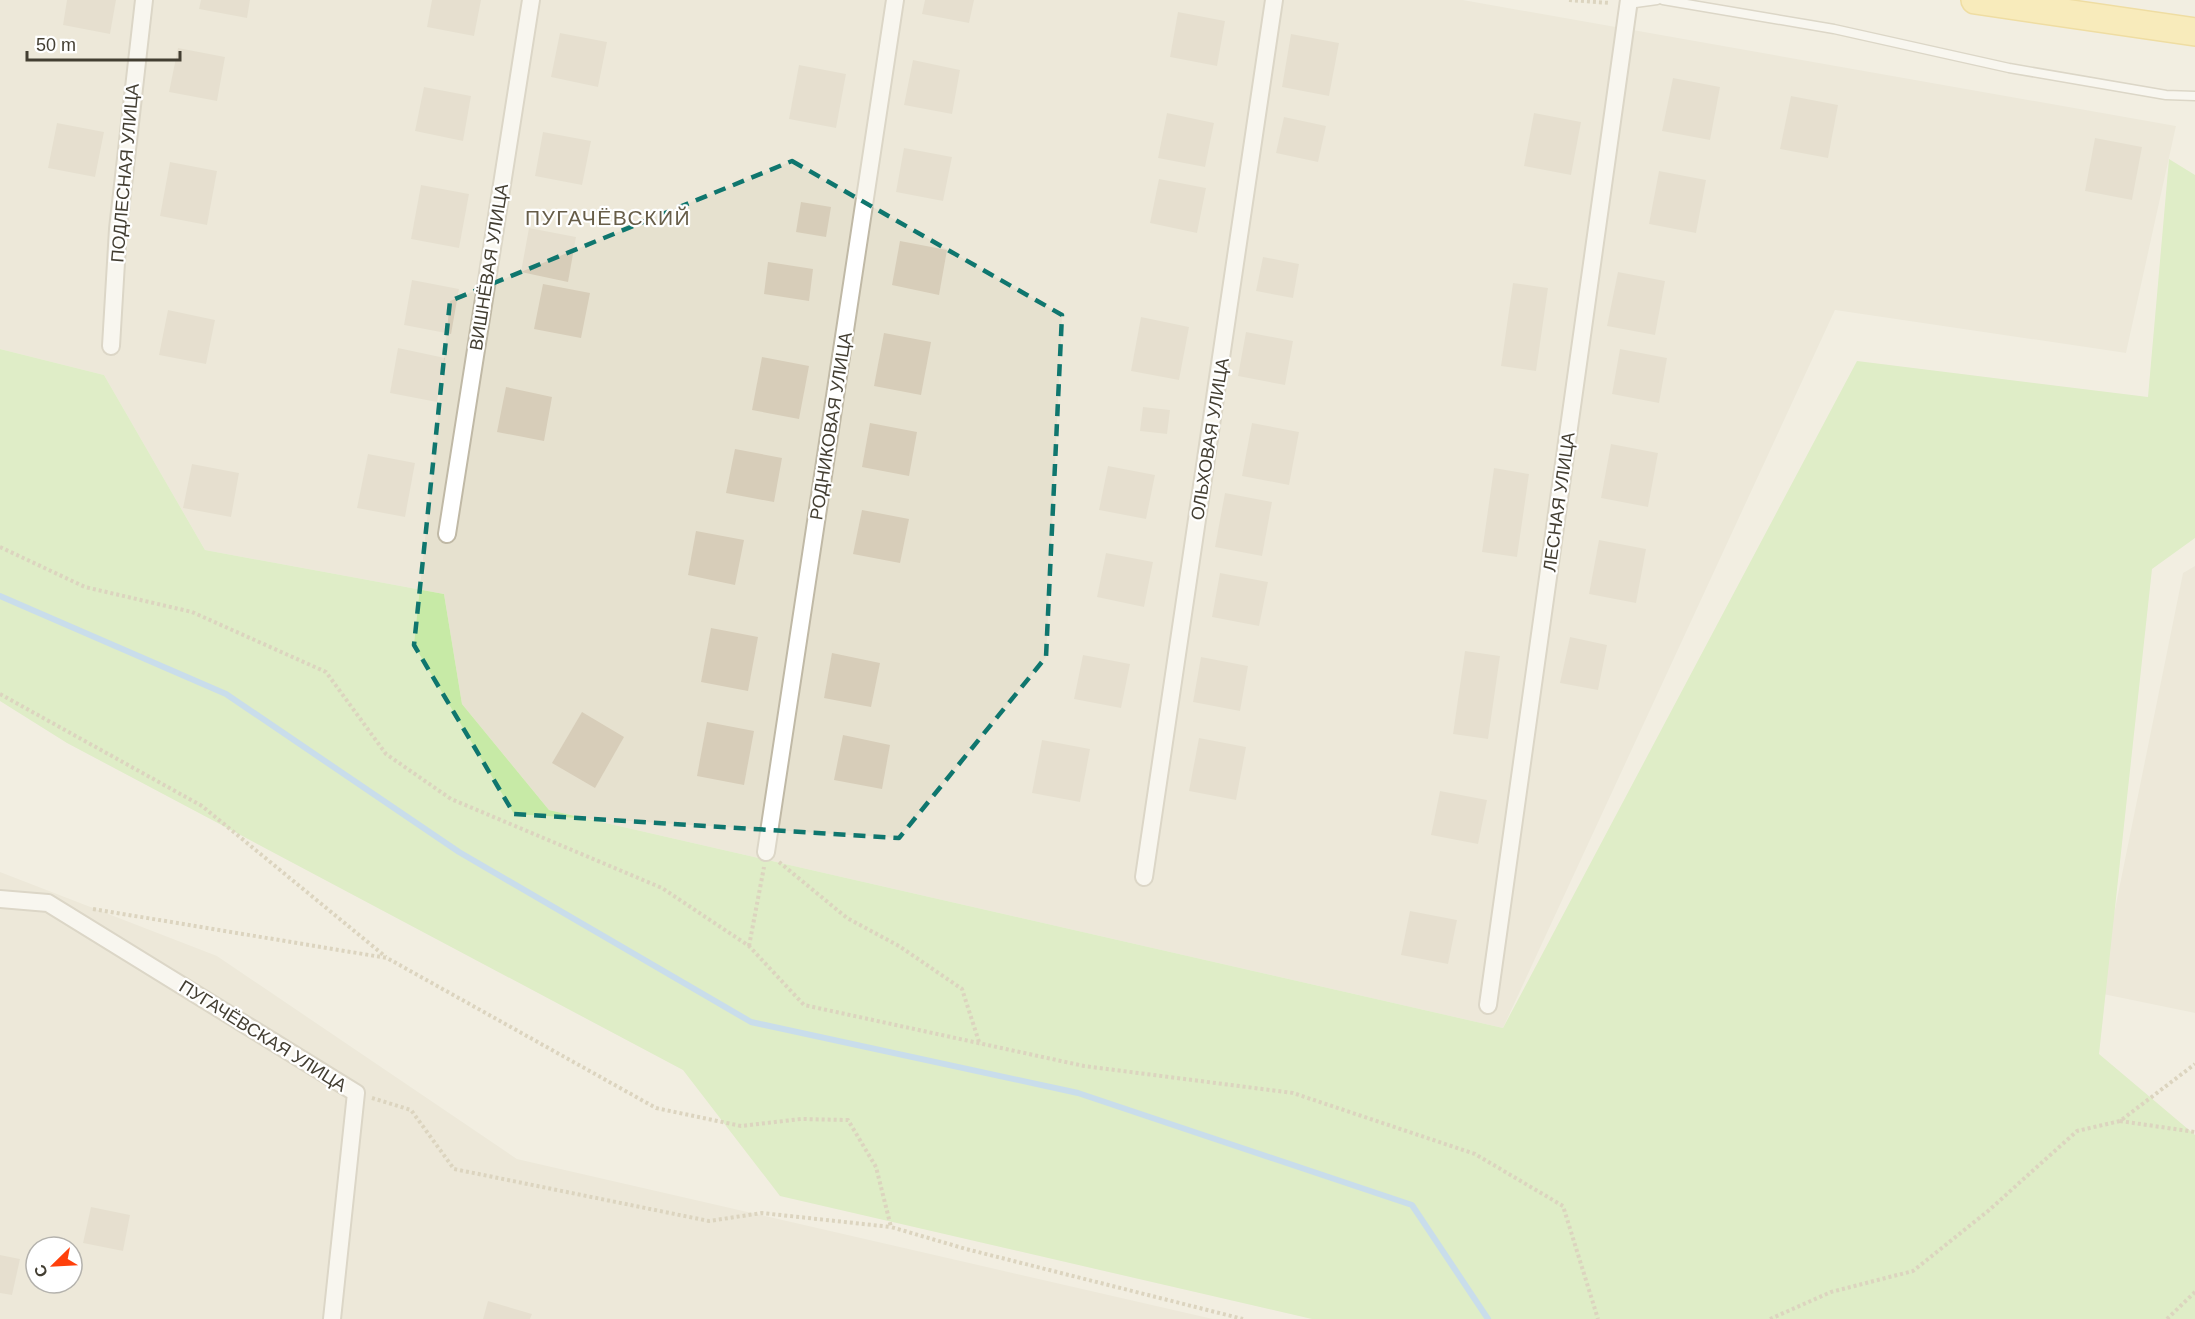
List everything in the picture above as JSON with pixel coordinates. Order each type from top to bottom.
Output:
[{"type":"main road","points":[[1984,1],[2195,32]]},
{"type":"street","name":"ПОДЛЕСНАЯ УЛИЦА","points":[[111,346],[118,229],[144,0]]},
{"type":"street","name":"ВИШНЁВАЯ УЛИЦА","points":[[447,534],[531,0]]},
{"type":"street","name":"РОДНИКОВАЯ УЛИЦА","points":[[766,852],[895,0]]},
{"type":"street","name":"ОЛЬХОВАЯ УЛИЦА","points":[[1144,877],[1274,0]]},
{"type":"street","name":"ЛЕСНАЯ УЛИЦА","points":[[1488,1005],[1629,2]]},
{"type":"street","name":"ПУГАЧЁВСКАЯ УЛИЦА","points":[[0,899],[48,903],[356,1093],[332,1319]]},
{"type":"lane","points":[[1629,2],[1657,0]]},
{"type":"lane","points":[[1663,0],[1834,29],[2021,70],[2166,95],[2195,96]]},
{"type":"path","points":[[1569,0],[1629,2]]},
{"type":"path","points":[[0,547],[85,587],[192,612],[326,672],[386,754],[451,799],[662,888],[749,946],[804,1005],[980,1045],[1134,1074],[1293,1093],[1475,1154],[1563,1206],[1598,1319]]},
{"type":"path","points":[[0,694],[202,806],[387,958],[656,1108],[741,1126],[801,1119],[848,1120],[876,1167],[891,1227]]},
{"type":"path","points":[[749,946],[766,852],[847,918],[899,946],[962,989],[980,1045]]},
{"type":"path","points":[[48,903],[147,916],[387,958]]},
{"type":"path","points":[[2120,1121],[2195,1065]]},
{"type":"path","points":[[356,1093],[411,1110],[454,1168],[709,1221],[762,1213],[891,1227],[966,1249],[1243,1319]]},
{"type":"path","points":[[1770,1319],[1831,1292],[1913,1271],[1988,1211],[2077,1131],[2120,1121],[2195,1132]]},
{"type":"path","points":[[2167,1319],[2195,1292]]},
{"type":"highlighted area","points":[[792,161],[1062,315],[1046,657],[899,838],[514,814],[414,645],[450,301]]},
{"type":"shaded area","points":[[0,0],[1463,0],[2176,126],[2126,353],[1835,310],[1503,1028],[549,810],[462,704],[444,594],[205,550],[104,375],[0,349]]},
{"type":"shaded area","points":[[2195,566],[2195,1013],[2098,993],[2183,573]]},
{"type":"shaded area","points":[[0,872],[217,956],[517,1159],[1213,1319],[0,1319]]},
{"type":"green space","points":[[2169,159],[2195,175],[2195,538],[2152,569],[2099,1054],[2195,1135],[2195,1319],[1312,1319],[780,1196],[683,1070],[67,743],[0,701],[0,349],[104,375],[205,550],[444,594],[462,704],[549,810],[1503,1028],[1857,361],[2148,397]]},
{"type":"building","points":[[67,0],[116,0],[110,34],[63,25]]},
{"type":"building","points":[[201,0],[250,0],[247,18],[199,9]]},
{"type":"building","points":[[432,0],[481,0],[474,36],[427,27]]},
{"type":"building","points":[[925,0],[974,0],[969,23],[922,14]]},
{"type":"building","points":[[1178,12],[1225,21],[1217,66],[1170,57]]},
{"type":"building","points":[[560,33],[607,42],[598,87],[551,77]]},
{"type":"building","points":[[1291,34],[1339,43],[1329,96],[1282,87]]},
{"type":"building","points":[[178,48],[225,57],[217,101],[169,92]]},
{"type":"building","points":[[913,60],[960,70],[952,114],[904,105]]},
{"type":"building","points":[[799,65],[846,74],[836,128],[789,119]]},
{"type":"building","points":[[1673,78],[1720,87],[1710,140],[1662,131]]},
{"type":"building","points":[[424,87],[471,96],[463,141],[415,131]]},
{"type":"building","points":[[1791,96],[1838,105],[1828,158],[1780,149]]},
{"type":"building","points":[[1167,113],[1214,123],[1205,167],[1158,158]]},
{"type":"building","points":[[1534,113],[1581,122],[1571,175],[1524,166]]},
{"type":"building","points":[[1284,117],[1326,126],[1318,162],[1276,153]]},
{"type":"building","points":[[57,123],[104,132],[95,177],[48,168]]},
{"type":"building","points":[[543,132],[591,141],[582,185],[535,176]]},
{"type":"building","points":[[2095,138],[2142,147],[2132,200],[2085,191]]},
{"type":"building","points":[[904,148],[952,157],[943,201],[896,192]]},
{"type":"building","points":[[170,162],[217,171],[207,225],[160,216]]},
{"type":"building","points":[[1659,171],[1706,180],[1696,233],[1649,224]]},
{"type":"building","points":[[1159,179],[1206,188],[1197,233],[1150,223]]},
{"type":"building","points":[[421,185],[469,194],[459,248],[411,239]]},
{"type":"building","points":[[801,202],[831,207],[826,237],[796,232]]},
{"type":"building","points":[[529,228],[576,237],[568,282],[521,272]]},
{"type":"building","points":[[900,241],[947,250],[939,295],[892,285]]},
{"type":"building","points":[[1263,257],[1299,264],[1293,298],[1256,291]]},
{"type":"building","points":[[768,262],[813,269],[809,301],[764,294]]},
{"type":"building","points":[[1618,272],[1665,281],[1655,335],[1607,326]]},
{"type":"building","points":[[412,280],[459,289],[451,334],[404,325]]},
{"type":"building","points":[[1513,283],[1548,288],[1536,371],[1501,366]]},
{"type":"building","points":[[543,284],[590,293],[581,338],[534,329]]},
{"type":"building","points":[[168,310],[215,320],[206,364],[159,355]]},
{"type":"building","points":[[1141,317],[1189,327],[1179,380],[1131,371]]},
{"type":"building","points":[[1246,332],[1293,341],[1285,385],[1238,376]]},
{"type":"building","points":[[884,333],[931,342],[921,395],[874,386]]},
{"type":"building","points":[[398,348],[445,358],[437,402],[390,393]]},
{"type":"building","points":[[1620,349],[1667,358],[1659,403],[1612,394]]},
{"type":"building","points":[[762,357],[809,366],[799,419],[752,410]]},
{"type":"building","points":[[506,387],[552,397],[544,441],[497,432]]},
{"type":"building","points":[[1143,407],[1170,410],[1167,434],[1140,431]]},
{"type":"building","points":[[870,423],[917,432],[909,476],[862,467]]},
{"type":"building","points":[[1252,423],[1299,432],[1289,485],[1242,476]]},
{"type":"building","points":[[1611,444],[1658,453],[1648,507],[1601,498]]},
{"type":"building","points":[[735,449],[782,458],[774,502],[726,493]]},
{"type":"building","points":[[368,454],[415,463],[405,517],[357,508]]},
{"type":"building","points":[[192,464],[239,473],[231,517],[183,508]]},
{"type":"building","points":[[1108,466],[1155,475],[1146,519],[1099,510]]},
{"type":"building","points":[[1494,468],[1529,474],[1517,557],[1482,552]]},
{"type":"building","points":[[1225,493],[1272,502],[1262,556],[1215,547]]},
{"type":"building","points":[[862,510],[909,519],[900,563],[853,554]]},
{"type":"building","points":[[696,531],[744,540],[735,585],[688,575]]},
{"type":"building","points":[[1599,540],[1646,549],[1636,603],[1589,594]]},
{"type":"building","points":[[1106,553],[1153,562],[1144,607],[1097,597]]},
{"type":"building","points":[[1220,573],[1268,582],[1259,626],[1212,617]]},
{"type":"building","points":[[711,628],[758,637],[748,691],[701,682]]},
{"type":"building","points":[[1570,637],[1607,645],[1598,690],[1560,683]]},
{"type":"building","points":[[1465,651],[1500,656],[1488,739],[1453,734]]},
{"type":"building","points":[[832,653],[880,663],[871,707],[824,698]]},
{"type":"building","points":[[1083,655],[1130,664],[1121,708],[1074,699]]},
{"type":"building","points":[[1201,657],[1248,666],[1240,711],[1193,702]]},
{"type":"building","points":[[582,712],[624,737],[595,788],[552,763]]},
{"type":"building","points":[[707,722],[754,731],[744,785],[697,776]]},
{"type":"building","points":[[843,735],[890,745],[882,789],[834,780]]},
{"type":"building","points":[[1199,738],[1246,747],[1236,800],[1189,791]]},
{"type":"building","points":[[1042,740],[1090,749],[1080,802],[1032,793]]},
{"type":"building","points":[[1440,791],[1487,800],[1478,844],[1431,835]]},
{"type":"building","points":[[1410,911],[1457,920],[1448,964],[1401,955]]},
{"type":"building","points":[[91,1207],[130,1215],[123,1251],[84,1243]]},
{"type":"building","points":[[0,1255],[20,1259],[12,1295],[0,1293]]},
{"type":"building","points":[[488,1301],[532,1314],[530,1319],[483,1319]]},
{"type":"waterway","points":[[0,596],[226,694],[459,852],[751,1022],[1078,1093],[1412,1205],[1488,1319]]},
{"type":"district","name":"ПУГАЧЁВСКИЙ","points":[[608,218]]}]
